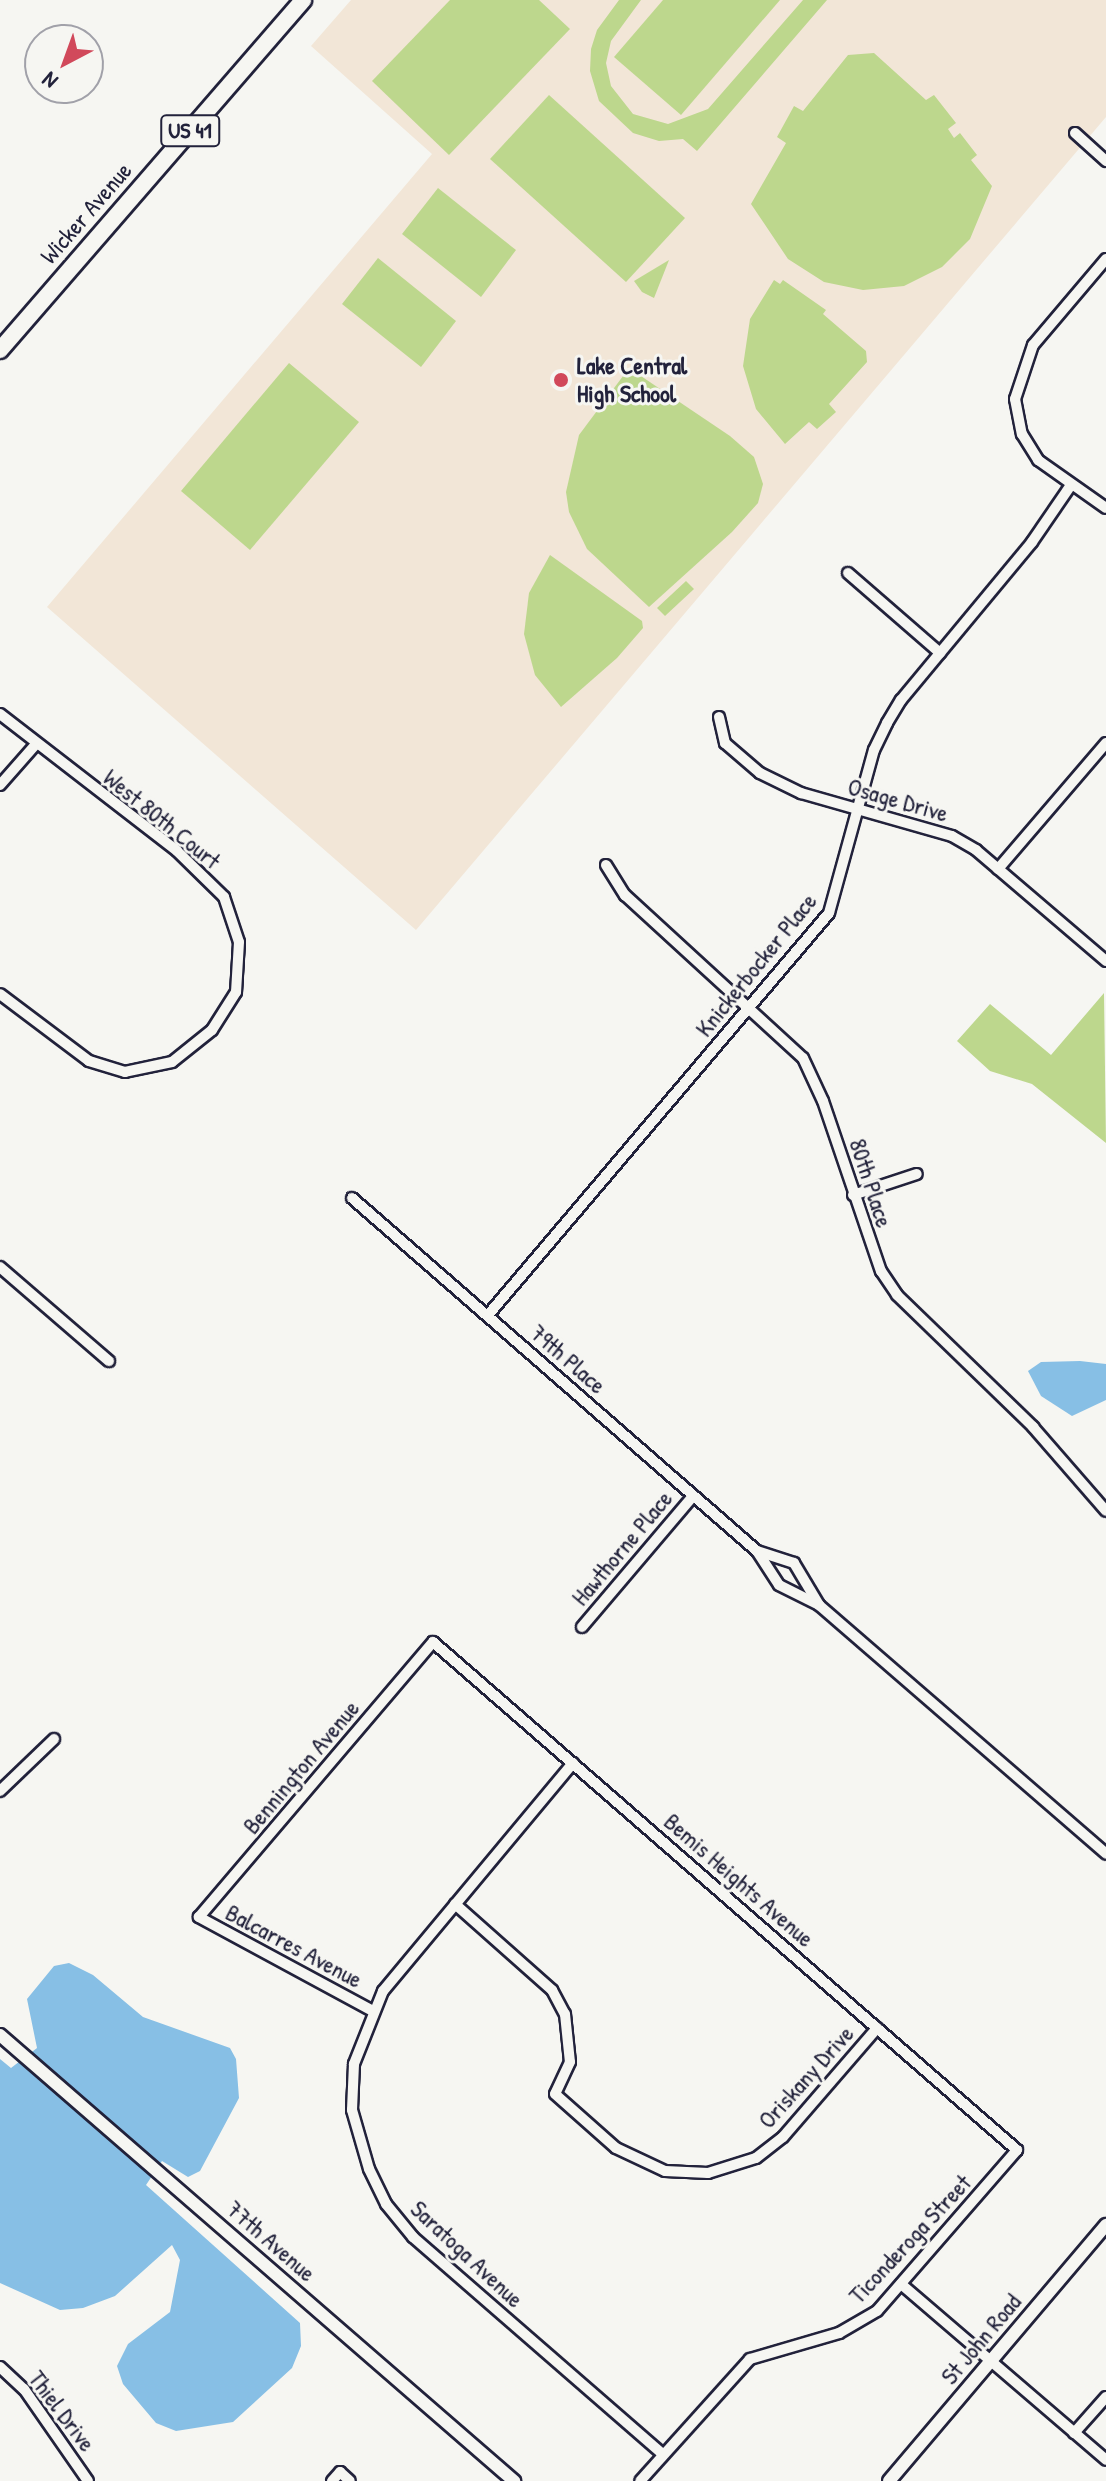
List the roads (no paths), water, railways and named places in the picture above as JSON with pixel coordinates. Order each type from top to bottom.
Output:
[{"type":"highway","name":"Wicker Avenue","points":[[0,350],[303,0]]},
{"type":"street","points":[[1075,133],[1106,161]]},
{"type":"street","points":[[1106,259],[1033,345],[1017,383],[1017,418],[1028,446],[1049,471],[1106,508]]},
{"type":"street","name":"Knickerbocker Place","points":[[488,1315],[829,913],[858,809],[887,723],[940,653],[1032,542],[1071,485]]},
{"type":"street","points":[[848,573],[940,653]]},
{"type":"street","name":"West 80th Court","points":[[0,714],[177,851],[224,897],[239,942],[236,992],[212,1030],[172,1062],[125,1072],[89,1061],[0,994]]},
{"type":"street","name":"Osage Drive","points":[[719,717],[725,743],[760,773],[801,793],[952,836],[998,869],[1106,961]]},
{"type":"street","points":[[998,869],[1106,743]]},
{"type":"street","points":[[0,785],[36,744]]},
{"type":"street","name":"80th Place","points":[[606,865],[625,895],[751,1006],[803,1058],[823,1101],[881,1271],[897,1295],[1033,1427],[1106,1511]]},
{"type":"street","points":[[853,1195],[917,1174]]},
{"type":"street","name":"79th Place","points":[[352,1198],[757,1551],[779,1585],[819,1605],[1106,1854]]},
{"type":"street","points":[[0,1267],[109,1361]]},
{"type":"street","name":"Hawthorne Place","points":[[582,1627],[693,1496]]},
{"type":"street","name":"79th Place","points":[[757,1551],[794,1563],[819,1605]]},
{"type":"street","name":"Bemis Heights Avenue","points":[[433,1642],[1017,2150]]},
{"type":"street","name":"Bennington Avenue","points":[[199,1917],[433,1642]]},
{"type":"street","points":[[0,1791],[54,1739]]},
{"type":"street","name":"Saratoga Avenue","points":[[573,1763],[398,1969],[371,2010],[354,2064],[352,2110],[357,2137],[386,2204],[413,2237],[663,2454]]},
{"type":"street","name":"Oriskany Drive","points":[[455,1904],[552,1990],[565,2014],[570,2062],[555,2094],[616,2148],[665,2171],[708,2173],[756,2158],[783,2137],[877,2028]]},
{"type":"street","name":"Balcarres Avenue","points":[[199,1917],[371,2010]]},
{"type":"street","name":"77th Avenue","points":[[0,2035],[514,2481]]},
{"type":"street","name":"Ticonderoga Street","points":[[640,2481],[750,2359],[857,2324],[901,2284],[1017,2150]]},
{"type":"street","name":"St John Road","points":[[889,2481],[1106,2225]]},
{"type":"street","points":[[901,2284],[1106,2460]]},
{"type":"street","name":"Thiel Drive","points":[[0,2367],[24,2389],[88,2481]]},
{"type":"street","points":[[1074,2433],[1106,2397]]},
{"type":"street","points":[[332,2481],[340,2472],[350,2481]]},
{"type":"water","points":[[1041,1362],[1106,1364],[1106,1400],[1072,1416],[1041,1396],[1028,1371]]},
{"type":"water","points":[[69,1963],[93,1975],[143,2017],[230,2048],[236,2059],[239,2098],[200,2171],[188,2177],[162,2161],[146,2185],[300,2323],[301,2346],[292,2368],[233,2422],[176,2431],[156,2423],[123,2384],[117,2366],[128,2344],[170,2312],[180,2260],[172,2245],[115,2296],[83,2308],[60,2310],[0,2283],[0,2059],[11,2068],[37,2048],[27,1999],[54,1966]]},
{"type":"place","name":"Lake Central High School","points":[[561,380]]}]
